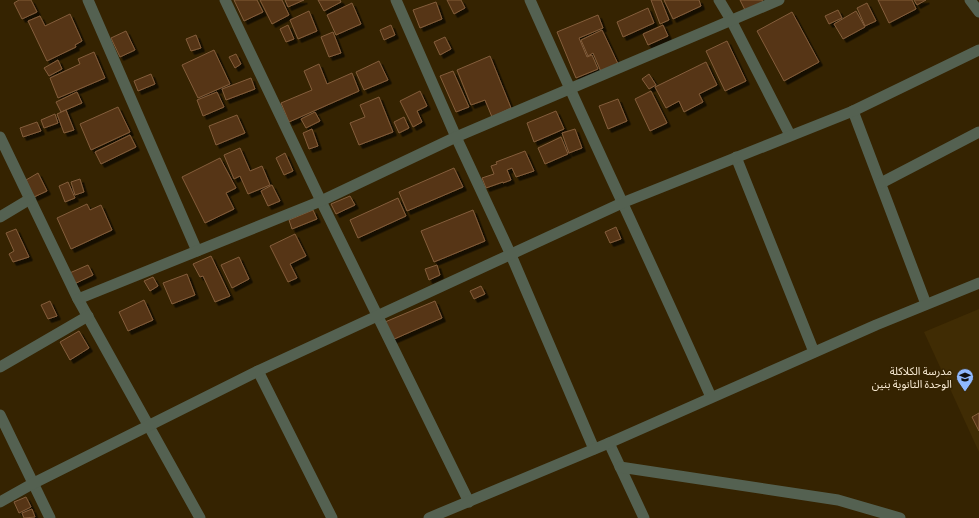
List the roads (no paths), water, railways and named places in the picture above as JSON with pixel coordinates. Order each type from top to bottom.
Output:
[{"type":"street","points":[[88,0],[197,251]]},
{"type":"street","points":[[226,0],[321,201],[469,502]]},
{"type":"street","points":[[396,0],[456,137],[511,255],[594,449]]},
{"type":"street","points":[[530,0],[569,89],[711,397]]},
{"type":"street","points":[[719,0],[731,20],[790,136]]},
{"type":"street","points":[[78,300],[321,201],[456,137],[779,0]]},
{"type":"street","points":[[970,0],[979,12]]},
{"type":"street","points":[[0,502],[148,425],[258,371],[622,203],[853,111],[979,50]]},
{"type":"street","points":[[853,111],[926,304]]},
{"type":"street","points":[[881,184],[979,132]]},
{"type":"street","points":[[0,137],[78,300],[200,518]]},
{"type":"street","points":[[736,157],[814,352]]},
{"type":"street","points":[[0,217],[30,199]]},
{"type":"street","points":[[429,518],[609,443],[926,304],[979,284]]},
{"type":"street","points":[[0,367],[88,316]]},
{"type":"street","points":[[258,371],[332,518]]},
{"type":"street","points":[[0,415],[32,484],[50,518]]},
{"type":"street","points":[[609,443],[644,518]]},
{"type":"street","points":[[620,467],[838,500],[900,518]]},
{"type":"place","name":"مدرسة الكلاكلة الوحدة الثانوية بنين","points":[[965,392]]}]
